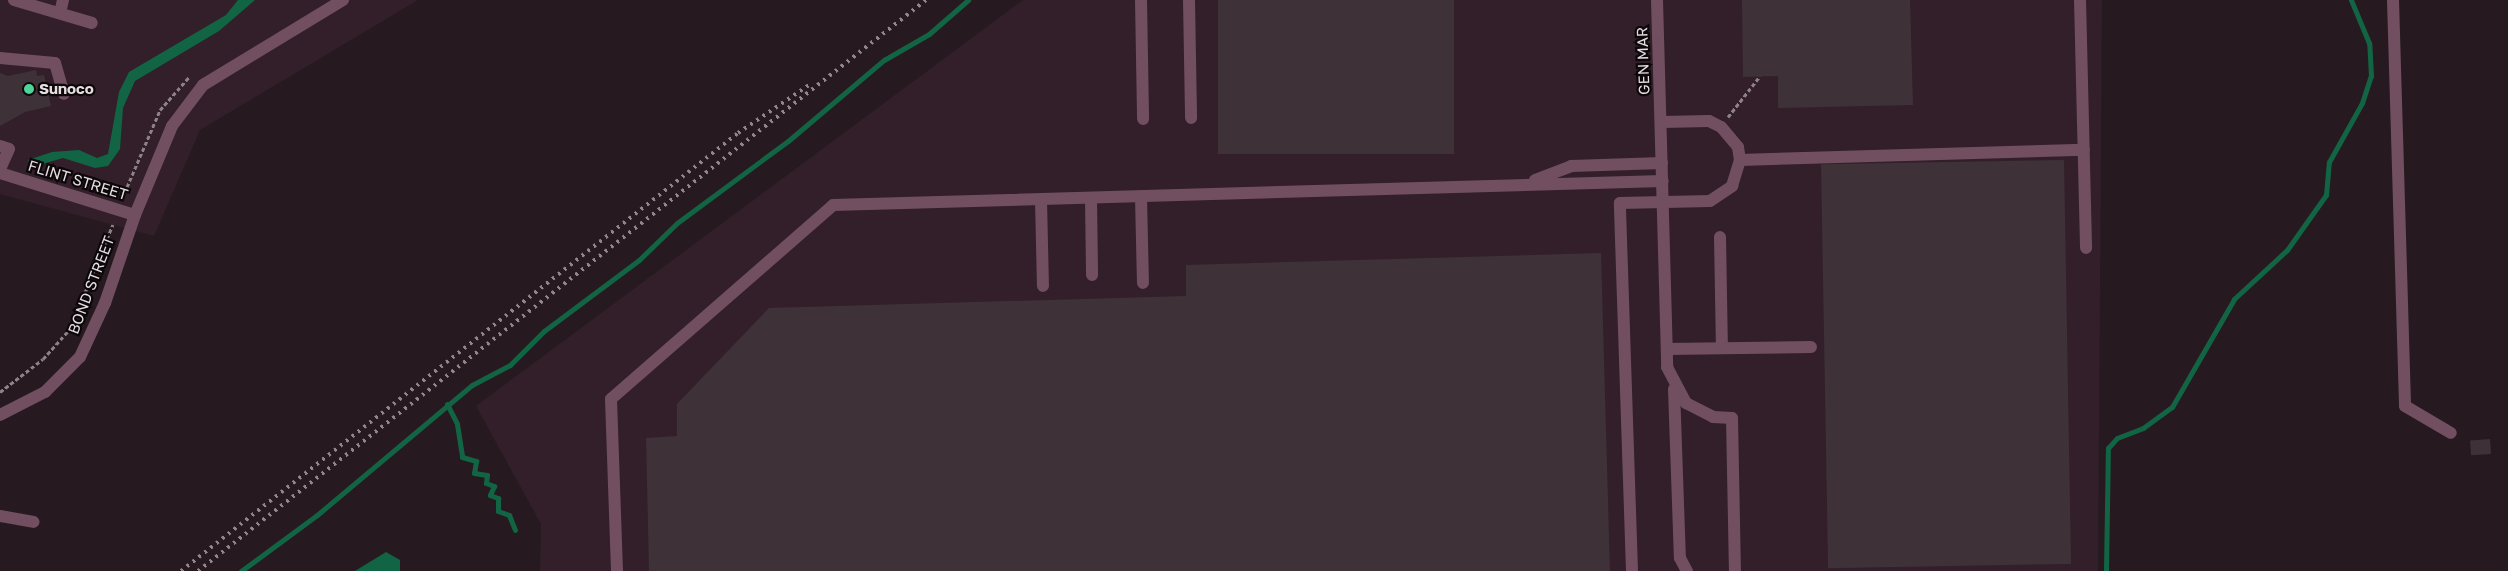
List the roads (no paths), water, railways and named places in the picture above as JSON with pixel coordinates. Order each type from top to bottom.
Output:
[{"type":"street","points":[[14,0],[92,23]]},
{"type":"street","points":[[60,13],[64,0]]},
{"type":"street","name":"FLINT STREET","points":[[0,171],[135,215],[172,126],[203,85],[343,0]]},
{"type":"street","points":[[1141,0],[1143,119]]},
{"type":"street","points":[[1189,0],[1191,118]]},
{"type":"street","name":"GEN MAR","points":[[1658,0],[1662,122]]},
{"type":"street","points":[[2080,0],[2086,248]]},
{"type":"street","points":[[2393,0],[2404,406],[2451,433]]},
{"type":"street","points":[[0,58],[55,63],[64,94]]},
{"type":"street","points":[[1632,571],[1620,203],[1664,203],[1710,201],[1722,195],[1732,186],[1740,160],[1738,147],[1721,126],[1708,121],[1662,122],[1662,163],[1664,203],[1667,349],[1674,386],[1680,558],[1687,571]]},
{"type":"street","points":[[0,146],[9,149],[0,171]]},
{"type":"street","points":[[1740,160],[2084,150]]},
{"type":"street","points":[[1527,184],[1571,166],[1662,163]]},
{"type":"street","points":[[617,571],[611,399],[833,205],[1663,181]]},
{"type":"street","points":[[1141,197],[1143,283]]},
{"type":"street","points":[[1091,199],[1092,275]]},
{"type":"street","points":[[1041,200],[1043,286]]},
{"type":"street","name":"BOND STREET","points":[[0,415],[45,392],[80,357],[105,303],[135,215]]},
{"type":"street","points":[[1720,237],[1722,348]]},
{"type":"street","points":[[1667,349],[1811,347]]},
{"type":"street","points":[[1674,386],[1694,410],[1732,418],[1735,571]]},
{"type":"street","points":[[0,516],[33,522]]},
{"type":"waterway","points":[[241,571],[317,515],[472,385],[510,365],[544,331],[639,260],[677,223],[788,141],[884,60],[929,34],[968,0]]},
{"type":"waterway","points":[[2106,571],[2108,448],[2117,438],[2143,428],[2172,407],[2234,299],[2287,250],[2326,195],[2329,162],[2362,103],[2371,76],[2369,43],[2351,0]]},
{"type":"waterway","points":[[447,404],[457,424],[462,457],[476,461],[474,473],[487,475],[486,483],[494,486],[490,495],[498,498],[498,511],[509,515],[515,530]]},
{"type":"railway","points":[[198,571],[926,0]]},
{"type":"railway","points":[[181,571],[738,133],[809,85]]},
{"type":"place","name":"Sunoco","points":[[29,89]]}]
